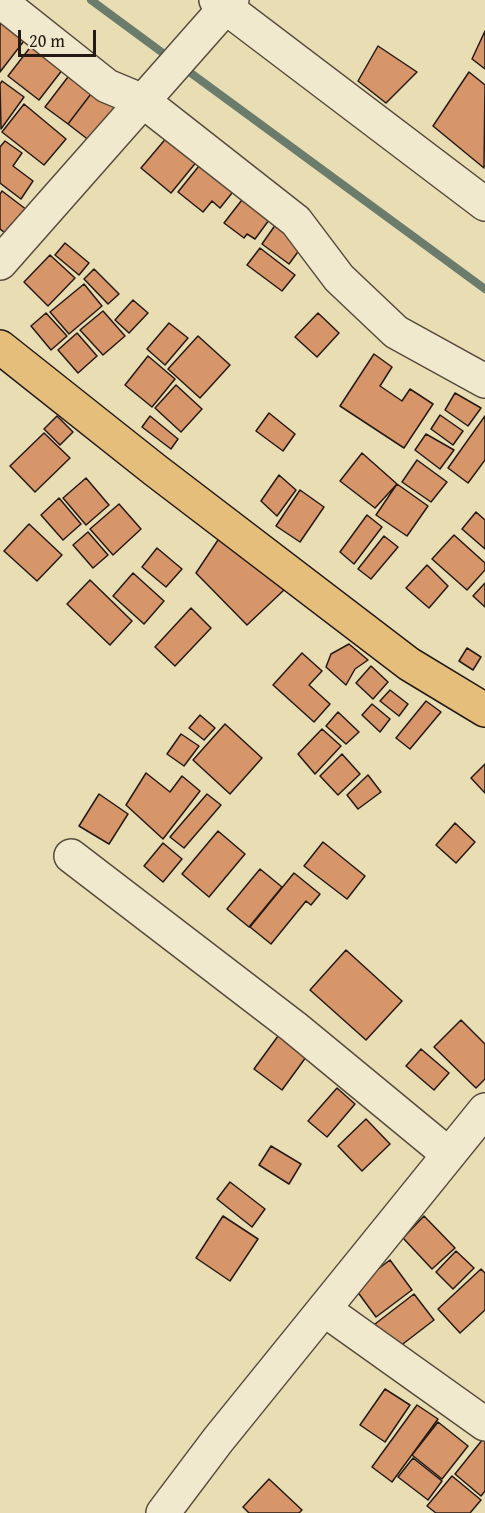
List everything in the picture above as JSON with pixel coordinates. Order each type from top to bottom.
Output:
[{"type":"main road","points":[[0,347],[155,470],[409,664],[485,710]]},
{"type":"street","points":[[0,2],[106,86],[151,91],[296,221],[339,278],[396,332],[485,381]]},
{"type":"street","points":[[0,263],[191,46],[225,3],[485,204]]},
{"type":"street","points":[[71,855],[294,1027],[448,1154]]},
{"type":"street","points":[[163,1513],[218,1440],[485,1110]]},
{"type":"street","points":[[325,1310],[485,1424]]},
{"type":"building","points":[[4,20],[27,37],[0,72],[0,25]]},
{"type":"building","points":[[485,31],[485,69],[472,59]]},
{"type":"building","points":[[32,45],[63,69],[39,100],[8,76]]},
{"type":"building","points":[[378,46],[417,72],[386,103],[358,81]]},
{"type":"building","points":[[469,72],[485,85],[484,168],[433,126]]},
{"type":"building","points":[[71,73],[94,90],[68,124],[45,107]]},
{"type":"building","points":[[2,81],[24,97],[1,129],[0,84]]},
{"type":"building","points":[[94,90],[116,108],[90,141],[68,124]]},
{"type":"building","points":[[24,104],[66,139],[44,165],[2,132]]},
{"type":"building","points":[[168,136],[198,160],[171,193],[141,168]]},
{"type":"building","points":[[5,141],[22,153],[13,166],[33,181],[21,199],[0,183],[0,147]]},
{"type":"building","points":[[203,161],[236,188],[220,208],[212,201],[203,212],[178,192]]},
{"type":"building","points":[[2,191],[27,210],[8,235],[0,229],[0,194]]},
{"type":"building","points":[[245,196],[272,216],[255,239],[247,234],[244,238],[224,223]]},
{"type":"building","points":[[276,224],[303,245],[289,264],[262,244]]},
{"type":"building","points":[[65,243],[89,263],[79,275],[55,255]]},
{"type":"building","points":[[260,248],[295,275],[282,291],[247,265]]},
{"type":"building","points":[[50,255],[75,278],[48,306],[24,282]]},
{"type":"building","points":[[94,269],[119,294],[108,304],[84,279]]},
{"type":"building","points":[[84,284],[102,306],[69,334],[50,312]]},
{"type":"building","points":[[133,300],[148,313],[129,333],[115,320]]},
{"type":"building","points":[[103,311],[125,336],[103,355],[80,330]]},
{"type":"building","points":[[46,313],[67,336],[51,350],[31,326]]},
{"type":"building","points":[[318,313],[339,333],[317,357],[295,337]]},
{"type":"building","points":[[169,323],[188,338],[165,365],[147,349]]},
{"type":"building","points":[[77,333],[97,356],[78,373],[58,350]]},
{"type":"building","points":[[198,336],[230,365],[200,398],[168,369]]},
{"type":"building","points":[[374,354],[392,367],[380,386],[402,401],[410,389],[433,404],[404,448],[340,406]]},
{"type":"building","points":[[148,356],[175,379],[152,407],[125,385]]},
{"type":"building","points":[[176,385],[202,409],[181,432],[155,408]]},
{"type":"building","points":[[455,393],[481,408],[468,426],[445,410]]},
{"type":"building","points":[[269,413],[295,434],[283,451],[256,431]]},
{"type":"building","points":[[440,415],[463,431],[453,445],[431,429]]},
{"type":"building","points":[[57,416],[73,432],[60,445],[44,429]]},
{"type":"building","points":[[150,416],[178,439],[171,449],[142,427]]},
{"type":"building","points":[[485,416],[485,460],[468,483],[448,468]]},
{"type":"building","points":[[44,433],[70,458],[35,492],[10,466]]},
{"type":"building","points":[[426,434],[454,450],[440,469],[415,450]]},
{"type":"building","points":[[362,453],[397,484],[375,508],[340,481]]},
{"type":"building","points":[[417,460],[447,482],[431,502],[402,482]]},
{"type":"building","points":[[279,475],[296,490],[277,516],[261,501]]},
{"type":"building","points":[[86,478],[109,505],[86,525],[63,498]]},
{"type":"building","points":[[397,484],[428,506],[407,536],[376,515]]},
{"type":"building","points":[[300,490],[324,507],[300,542],[276,526]]},
{"type":"building","points":[[59,498],[81,524],[63,540],[41,515]]},
{"type":"building","points":[[119,504],[141,529],[113,555],[90,529]]},
{"type":"building","points":[[476,512],[485,520],[485,549],[462,529]]},
{"type":"building","points":[[367,515],[382,527],[354,564],[340,552]]},
{"type":"building","points":[[29,524],[62,555],[37,581],[4,551]]},
{"type":"building","points":[[88,532],[108,555],[93,568],[73,545]]},
{"type":"building","points":[[222,534],[284,590],[247,625],[196,573]]},
{"type":"building","points":[[454,535],[485,563],[485,570],[467,590],[432,559]]},
{"type":"building","points":[[384,536],[398,547],[371,579],[358,569]]},
{"type":"building","points":[[157,548],[182,569],[166,587],[142,567]]},
{"type":"building","points":[[427,565],[448,586],[429,608],[406,588]]},
{"type":"building","points":[[133,573],[164,601],[144,624],[113,596]]},
{"type":"building","points":[[90,580],[132,621],[110,645],[67,604]]},
{"type":"building","points":[[485,583],[485,607],[473,596]]},
{"type":"building","points":[[191,608],[211,628],[175,666],[155,647]]},
{"type":"building","points":[[349,644],[368,660],[355,669],[346,685],[326,667],[331,654]]},
{"type":"building","points":[[467,648],[481,657],[473,670],[459,661]]},
{"type":"building","points":[[302,653],[322,671],[309,685],[330,704],[314,722],[273,685]]},
{"type":"building","points":[[371,666],[388,682],[373,699],[356,683]]},
{"type":"building","points":[[390,690],[408,704],[399,716],[380,701]]},
{"type":"building","points":[[426,701],[441,712],[410,749],[396,738]]},
{"type":"building","points":[[372,704],[390,719],[380,732],[362,715]]},
{"type":"building","points":[[338,712],[359,732],[346,744],[326,726]]},
{"type":"building","points":[[200,715],[215,728],[204,740],[189,728]]},
{"type":"building","points":[[225,724],[262,758],[230,794],[193,760]]},
{"type":"building","points":[[322,729],[341,746],[315,774],[298,754]]},
{"type":"building","points":[[181,734],[199,746],[184,766],[167,754]]},
{"type":"building","points":[[342,754],[360,774],[338,795],[320,776]]},
{"type":"building","points":[[485,764],[485,793],[471,778]]},
{"type":"building","points":[[146,773],[170,792],[182,776],[200,791],[163,839],[126,805]]},
{"type":"building","points":[[368,775],[381,792],[358,809],[347,795]]},
{"type":"building","points":[[99,794],[128,814],[109,844],[79,826]]},
{"type":"building","points":[[207,794],[221,805],[184,848],[170,837]]},
{"type":"building","points":[[455,823],[475,842],[456,863],[436,845]]},
{"type":"building","points":[[218,831],[245,854],[209,897],[182,874]]},
{"type":"building","points":[[323,842],[365,876],[347,899],[304,866]]},
{"type":"building","points":[[163,843],[182,859],[163,882],[144,866]]},
{"type":"building","points":[[260,869],[282,887],[249,927],[227,909]]},
{"type":"building","points":[[294,873],[320,894],[311,905],[306,901],[271,944],[250,927]]},
{"type":"building","points":[[346,950],[402,1001],[366,1040],[310,990]]},
{"type":"building","points":[[461,1020],[485,1044],[485,1079],[476,1088],[434,1047]]},
{"type":"building","points":[[281,1032],[309,1053],[282,1090],[254,1069]]},
{"type":"building","points":[[421,1049],[449,1073],[434,1090],[406,1066]]},
{"type":"building","points":[[337,1088],[355,1104],[327,1137],[308,1121]]},
{"type":"building","points":[[366,1119],[390,1144],[362,1171],[338,1146]]},
{"type":"building","points":[[271,1146],[301,1164],[289,1184],[259,1165]]},
{"type":"building","points":[[230,1182],[265,1209],[252,1227],[217,1199]]},
{"type":"building","points":[[223,1216],[258,1239],[230,1281],[196,1258]]},
{"type":"building","points":[[424,1216],[455,1248],[432,1269],[403,1238]]},
{"type":"building","points":[[456,1251],[474,1268],[453,1289],[436,1272]]},
{"type":"building","points":[[390,1260],[412,1290],[376,1317],[354,1287]]},
{"type":"building","points":[[481,1269],[485,1273],[485,1310],[460,1333],[438,1309]]},
{"type":"building","points":[[414,1294],[434,1320],[395,1350],[375,1324]]},
{"type":"building","points":[[385,1389],[410,1405],[385,1442],[360,1425]]},
{"type":"building","points":[[417,1405],[438,1419],[392,1482],[372,1467]]},
{"type":"building","points":[[438,1422],[468,1446],[442,1479],[412,1455]]},
{"type":"building","points":[[483,1439],[485,1441],[485,1491],[481,1496],[455,1474]]},
{"type":"building","points":[[413,1458],[442,1481],[428,1500],[398,1477]]},
{"type":"building","points":[[452,1476],[481,1500],[470,1513],[436,1513],[427,1506]]},
{"type":"building","points":[[269,1479],[302,1510],[299,1513],[249,1513],[243,1507]]},
{"type":"waterway","points":[[91,0],[171,59]]},
{"type":"waterway","points":[[184,68],[485,289]]}]
